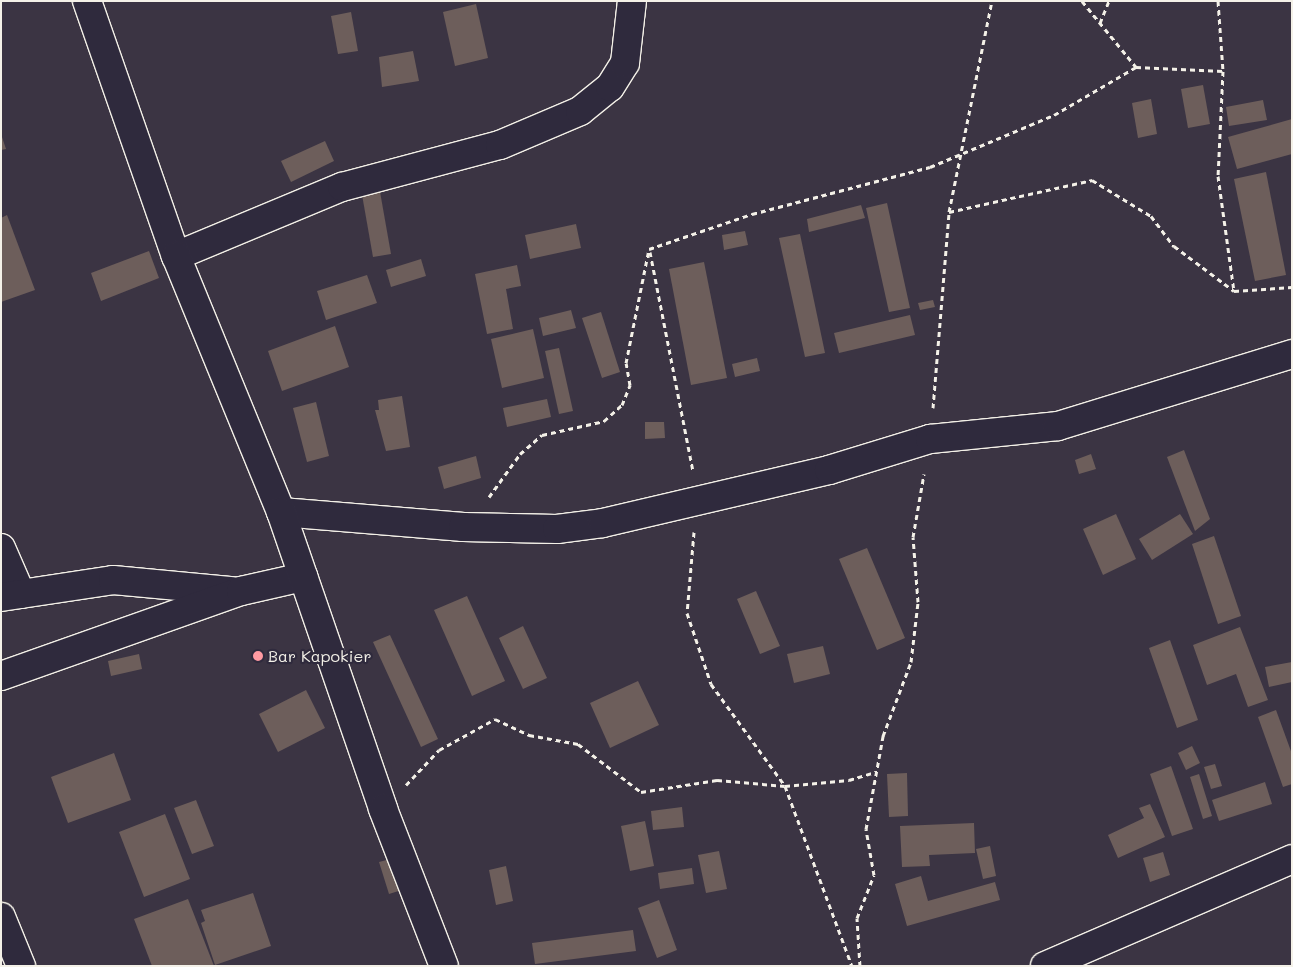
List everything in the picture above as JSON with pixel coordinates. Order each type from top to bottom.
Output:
[{"type":"street","points":[[87,1],[176,256],[281,512],[383,809],[444,966]]},
{"type":"street","points":[[176,256],[342,187],[500,145],[580,111],[610,87],[626,63],[632,1]]},
{"type":"street","points":[[281,512],[463,527],[557,529],[829,470],[930,439],[1058,426],[1292,354]]},
{"type":"street","points":[[1,548],[11,595],[113,580],[241,592]]},
{"type":"street","points":[[1,676],[241,592],[303,577]]},
{"type":"street","points":[[1045,966],[1292,859]]},
{"type":"street","points":[[1,917],[21,966]]},
{"type":"path","points":[[860,966],[857,918],[874,875],[866,829],[883,736],[911,662],[918,602],[913,537],[930,439],[949,212],[992,1]]},
{"type":"path","points":[[1082,1],[1136,67]]},
{"type":"path","points":[[1100,23],[1109,1]]},
{"type":"path","points":[[1218,1],[1223,70],[1218,176],[1234,291]]},
{"type":"path","points":[[649,249],[961,154],[1054,115],[1136,67],[1223,70]]},
{"type":"path","points":[[949,212],[1092,180],[1151,216],[1174,246],[1234,291],[1292,287]]},
{"type":"path","points":[[649,249],[671,346],[697,500],[687,613],[711,684],[784,786],[852,966]]},
{"type":"path","points":[[463,527],[520,454],[542,435],[604,421],[622,405],[630,385],[626,363],[649,249]]},
{"type":"path","points":[[383,809],[439,750],[495,719],[529,735],[578,744],[641,792],[717,780],[784,786],[850,780],[877,771]]},
{"type":"building","points":[[476,4],[488,58],[455,66],[443,12]]},
{"type":"building","points":[[351,12],[358,51],[338,54],[331,16]]},
{"type":"building","points":[[413,51],[419,81],[382,87],[379,57]]},
{"type":"building","points":[[1203,85],[1210,124],[1188,128],[1181,89]]},
{"type":"building","points":[[1151,99],[1157,134],[1138,138],[1132,103]]},
{"type":"building","points":[[1263,100],[1267,120],[1229,126],[1226,107]]},
{"type":"building","points":[[1292,119],[1292,154],[1237,169],[1228,137]]},
{"type":"building","points":[[1,134],[6,149],[1,150]]},
{"type":"building","points":[[325,141],[334,161],[291,182],[281,161]]},
{"type":"building","points":[[1266,172],[1286,275],[1255,281],[1234,179]]},
{"type":"building","points":[[379,186],[391,254],[373,257],[361,189]]},
{"type":"building","points":[[887,203],[910,308],[889,312],[866,208]]},
{"type":"building","points":[[861,205],[865,218],[809,232],[807,219]]},
{"type":"building","points":[[7,215],[35,290],[1,302],[1,218]]},
{"type":"building","points":[[576,224],[581,248],[530,259],[525,235]]},
{"type":"building","points":[[745,231],[748,245],[724,250],[722,235]]},
{"type":"building","points":[[800,234],[825,353],[805,357],[779,238]]},
{"type":"building","points":[[149,251],[159,278],[101,301],[91,273]]},
{"type":"building","points":[[421,259],[426,276],[391,287],[386,270]]},
{"type":"building","points":[[704,262],[727,378],[691,385],[669,269]]},
{"type":"building","points":[[517,265],[521,286],[506,289],[513,329],[487,334],[475,274]]},
{"type":"building","points":[[367,275],[377,303],[326,320],[317,291]]},
{"type":"building","points":[[933,300],[935,307],[920,310],[918,303]]},
{"type":"building","points":[[571,310],[576,328],[543,336],[539,318]]},
{"type":"building","points":[[601,312],[620,372],[602,378],[582,318]]},
{"type":"building","points":[[910,315],[915,335],[839,353],[834,333]]},
{"type":"building","points":[[335,326],[349,367],[282,391],[268,351]]},
{"type":"building","points":[[533,329],[544,378],[502,388],[491,339]]},
{"type":"building","points":[[559,348],[573,411],[559,414],[545,351]]},
{"type":"building","points":[[757,358],[760,371],[735,377],[732,364]]},
{"type":"building","points":[[402,396],[410,447],[386,451],[375,410],[379,410],[378,400]]},
{"type":"building","points":[[547,399],[551,417],[507,427],[503,408]]},
{"type":"building","points":[[316,402],[329,456],[307,462],[293,408]]},
{"type":"building","points":[[645,422],[664,422],[665,438],[645,439]]},
{"type":"building","points":[[1184,450],[1210,519],[1195,531],[1167,457]]},
{"type":"building","points":[[1091,454],[1096,469],[1079,474],[1075,460]]},
{"type":"building","points":[[476,456],[481,478],[444,489],[438,467]]},
{"type":"building","points":[[1116,514],[1136,559],[1103,575],[1083,529]]},
{"type":"building","points":[[1180,514],[1193,534],[1152,560],[1139,539]]},
{"type":"building","points":[[1214,536],[1241,616],[1218,624],[1192,544]]},
{"type":"building","points":[[867,548],[905,638],[877,650],[839,559]]},
{"type":"building","points":[[756,591],[780,646],[760,654],[737,599]]},
{"type":"building","points":[[467,596],[505,681],[472,696],[434,610]]},
{"type":"building","points":[[523,626],[547,678],[523,689],[499,638]]},
{"type":"building","points":[[1240,627],[1268,700],[1248,707],[1236,674],[1207,685],[1193,645]]},
{"type":"building","points":[[390,635],[438,739],[421,747],[373,642]]},
{"type":"building","points":[[1170,640],[1198,720],[1177,728],[1149,648]]},
{"type":"building","points":[[823,646],[830,674],[794,683],[787,654]]},
{"type":"building","points":[[139,654],[142,669],[111,676],[108,661]]},
{"type":"building","points":[[1292,662],[1292,682],[1269,687],[1265,667]]},
{"type":"building","points":[[638,681],[659,725],[610,748],[590,703]]},
{"type":"building","points":[[306,690],[325,728],[278,752],[259,714]]},
{"type":"building","points":[[1276,710],[1292,754],[1292,784],[1283,787],[1258,717]]},
{"type":"building","points":[[1192,746],[1200,763],[1186,770],[1178,753]]},
{"type":"building","points":[[114,753],[131,800],[68,823],[51,777]]},
{"type":"building","points":[[1215,764],[1222,786],[1211,789],[1204,767]]},
{"type":"building","points":[[1171,766],[1193,829],[1172,836],[1150,774]]},
{"type":"building","points":[[907,773],[908,816],[889,817],[887,774]]},
{"type":"building","points":[[1199,774],[1212,816],[1203,819],[1190,777]]},
{"type":"building","points":[[1265,782],[1272,804],[1219,821],[1212,800]]},
{"type":"building","points":[[196,800],[214,846],[192,854],[174,808]]},
{"type":"building","points":[[1150,804],[1165,837],[1118,858],[1108,835],[1144,818],[1139,808]]},
{"type":"building","points":[[682,807],[684,827],[653,830],[651,811]]},
{"type":"building","points":[[165,814],[190,879],[144,897],[119,832]]},
{"type":"building","points":[[645,821],[654,866],[630,871],[621,826]]},
{"type":"building","points":[[974,823],[975,853],[929,855],[930,866],[902,867],[900,826]]},
{"type":"building","points":[[990,846],[996,876],[983,879],[976,849]]},
{"type":"building","points":[[719,851],[727,889],[706,893],[698,855]]},
{"type":"building","points":[[1163,852],[1170,875],[1150,882],[1143,858]]},
{"type":"building","points":[[398,857],[408,888],[389,894],[379,862]]},
{"type":"building","points":[[506,866],[513,901],[496,905],[489,870]]},
{"type":"building","points":[[692,868],[694,884],[660,889],[658,873]]},
{"type":"building","points":[[921,876],[928,901],[995,882],[1000,900],[907,926],[895,884]]},
{"type":"building","points":[[253,893],[271,946],[215,965],[201,923],[205,921],[201,910]]},
{"type":"building","points":[[188,899],[214,966],[152,966],[134,919]]},
{"type":"building","points":[[659,900],[677,950],[657,958],[638,908]]},
{"type":"building","points":[[633,930],[636,951],[535,964],[532,943]]},
{"type":"place","name":"Bar Kapokier","points":[[258,656]]}]
